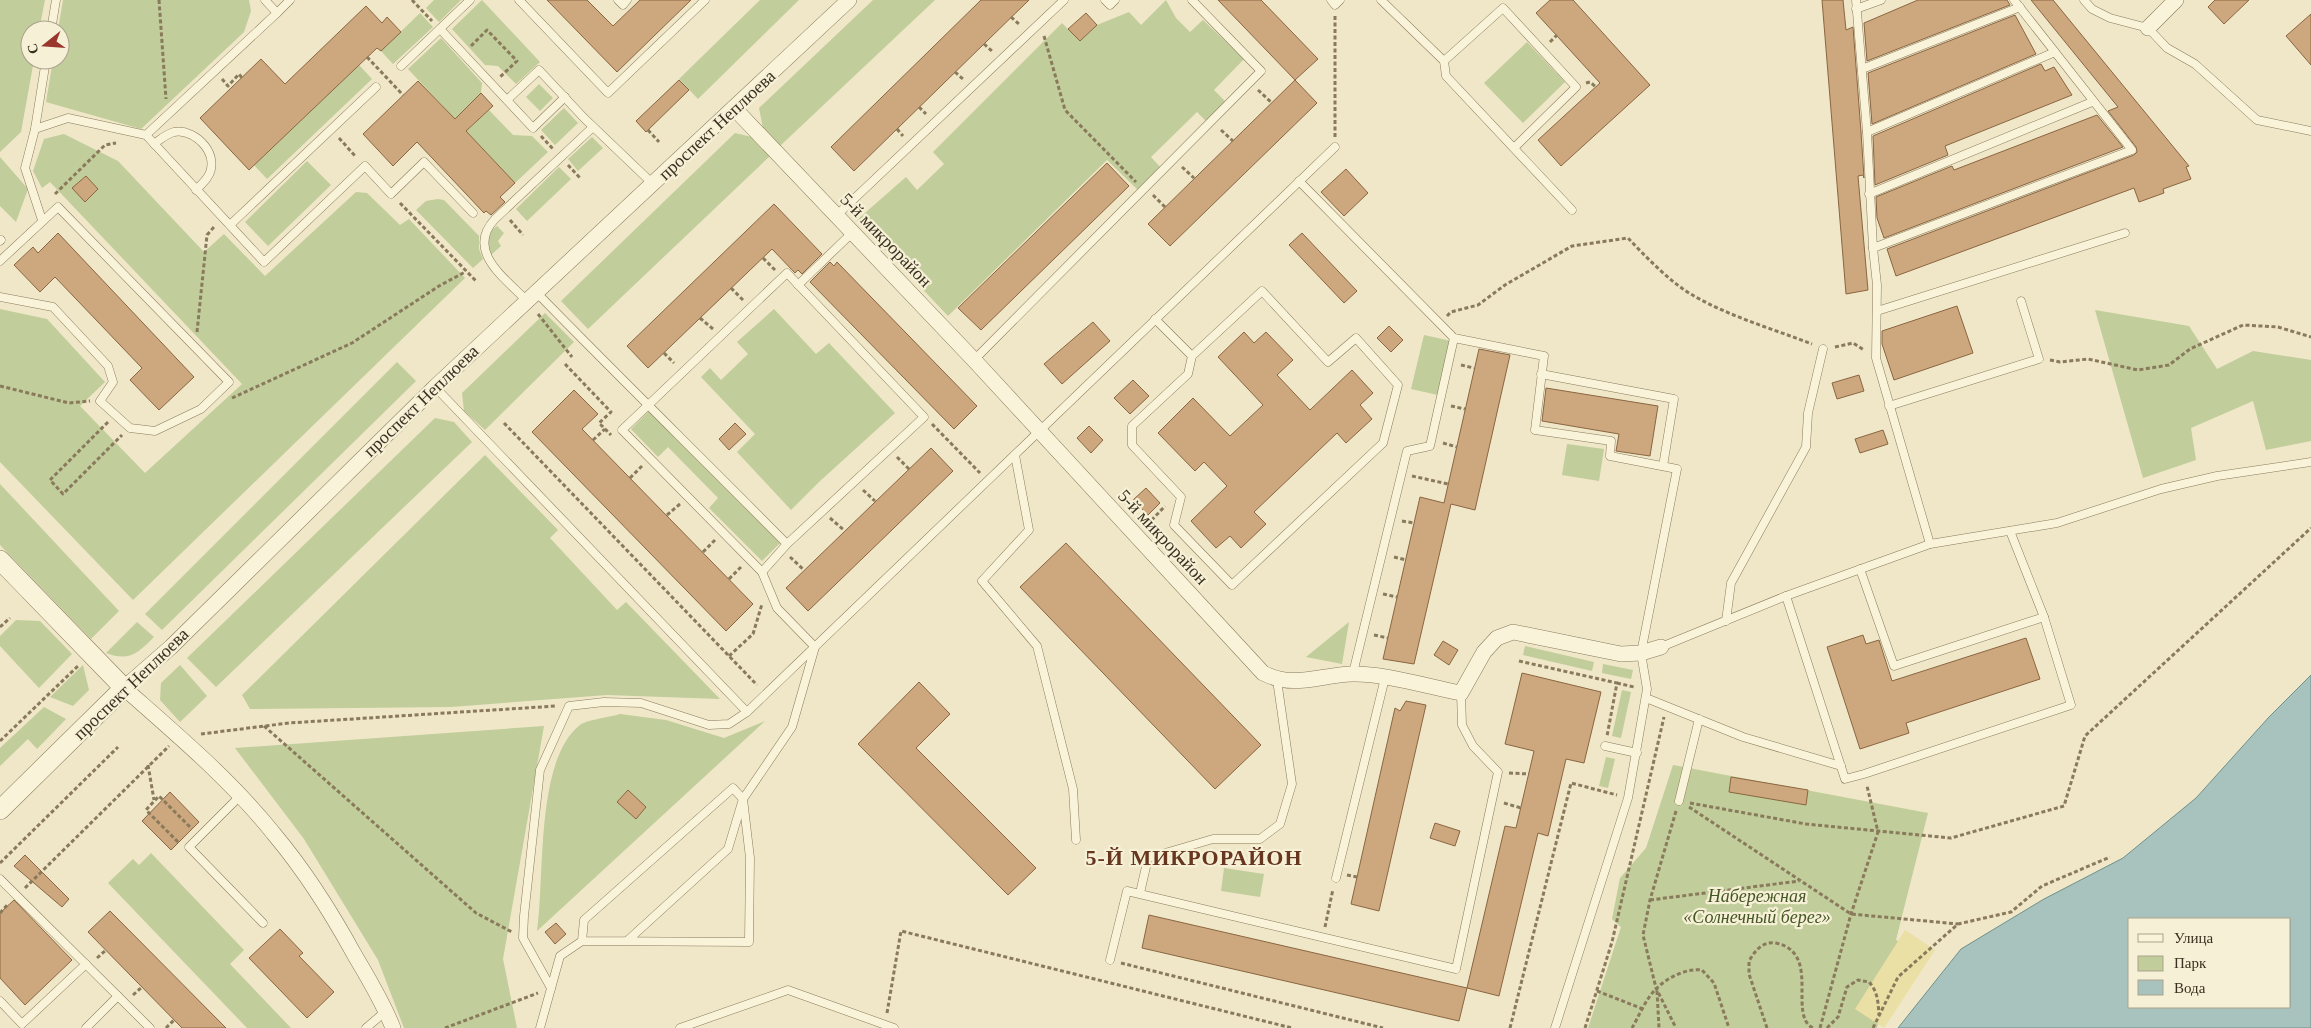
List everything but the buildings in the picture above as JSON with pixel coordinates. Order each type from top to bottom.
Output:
[{"type":"street","name":"проспект Неплюева","points":[[0,810],[124,688],[171,647],[435,387],[849,0]]},
{"type":"street","points":[[2148,28],[2176,0]]},
{"type":"street","name":"5-й микрорайон","points":[[734,108],[974,360],[1262,673],[1278,680]]},
{"type":"street","points":[[0,560],[124,688],[179,736],[274,832],[302,870],[340,928],[386,1011],[393,1028]]},
{"type":"street","points":[[1278,680],[1290,681],[1353,673],[1461,693],[1484,652],[1497,638],[1513,632],[1621,654],[1641,653],[1661,647]]},
{"type":"lane","points":[[53,20],[56,0]]},
{"type":"lane","points":[[265,0],[277,12]]},
{"type":"lane","points":[[146,135],[290,0]]},
{"type":"lane","points":[[401,66],[470,0]]},
{"type":"lane","points":[[519,0],[608,93],[706,0]]},
{"type":"lane","points":[[618,0],[623,5],[628,0]]},
{"type":"lane","points":[[837,215],[1064,0]]},
{"type":"lane","points":[[1106,0],[1110,5],[1115,0]]},
{"type":"lane","points":[[974,360],[1261,71],[1192,0]]},
{"type":"lane","points":[[1381,0],[1444,61],[1446,76],[1515,147],[1572,210]]},
{"type":"lane","points":[[1856,0],[1874,248],[1877,311],[1876,358],[1930,544]]},
{"type":"lane","points":[[1856,9],[1881,0]]},
{"type":"lane","points":[[1874,248],[2132,150],[2092,102],[2014,0]]},
{"type":"lane","points":[[2084,0],[2092,9],[2110,18],[2148,28],[2167,48],[2196,64],[2256,120],[2311,131]]},
{"type":"lane","points":[[1862,69],[2020,7]]},
{"type":"lane","points":[[1444,61],[1503,8],[1576,87],[1515,147]]},
{"type":"lane","points":[[440,29],[533,128],[565,97]]},
{"type":"lane","points":[[1867,132],[2055,52]]},
{"type":"lane","points":[[42,220],[25,168],[44,70]]},
{"type":"lane","points":[[507,100],[539,70],[653,184]]},
{"type":"lane","points":[[230,225],[376,87]]},
{"type":"lane","points":[[1869,194],[2092,102]]},
{"type":"lane","points":[[34,129],[68,118],[146,135],[264,262],[365,166],[391,194],[424,162],[473,213]]},
{"type":"lane","points":[[594,127],[489,225],[483,241],[484,249],[492,264],[531,296],[648,404],[785,547]]},
{"type":"lane","points":[[154,144],[167,134],[176,132],[194,136],[202,142],[211,159],[211,168],[208,178],[196,190]]},
{"type":"lane","points":[[551,988],[524,938],[524,916],[540,770],[569,706],[604,702],[641,703],[709,725],[729,724],[747,712],[1335,147]]},
{"type":"lane","points":[[1299,181],[1454,338],[1544,356],[1535,430],[1611,442],[1610,456],[1677,469],[1641,653],[1647,689],[1628,798],[1555,1028]]},
{"type":"lane","points":[[0,261],[58,207],[229,382],[201,409],[155,431],[130,428],[100,400],[113,382],[108,366],[52,307],[0,297]]},
{"type":"lane","points":[[798,285],[853,232]]},
{"type":"lane","points":[[1877,311],[2125,233]]},
{"type":"lane","points":[[762,572],[785,547],[924,417],[787,273],[622,430],[762,572],[776,608],[815,647]]},
{"type":"lane","points":[[1262,291],[1328,362],[1356,338],[1398,385],[1383,443],[1232,585],[1174,526],[1181,497],[1132,445],[1132,426],[1188,374],[1192,356],[1262,291]]},
{"type":"lane","points":[[1889,406],[2039,359],[2022,302]]},
{"type":"lane","points":[[1155,319],[1192,356]]},
{"type":"lane","points":[[1353,673],[1407,451],[1430,446],[1454,338]]},
{"type":"lane","points":[[1726,621],[1731,583],[1806,447],[1808,413],[1823,349]]},
{"type":"lane","points":[[1541,374],[1674,399],[1663,466]]},
{"type":"lane","points":[[435,387],[747,712]]},
{"type":"lane","points":[[1015,454],[1029,530],[982,581],[1037,646],[1073,788],[1076,840]]},
{"type":"lane","points":[[1661,647],[1786,596],[1930,544],[2057,523],[2161,489],[2217,476],[2311,462]]},
{"type":"lane","points":[[1786,596],[1845,779],[1864,774],[2071,706],[2044,617],[2010,531]]},
{"type":"lane","points":[[1860,569],[1894,666],[2044,617]]},
{"type":"lane","points":[[627,941],[728,849],[743,799],[792,727],[815,647]]},
{"type":"lane","points":[[1336,878],[1385,678]]},
{"type":"lane","points":[[1140,893],[1148,858],[1212,839],[1260,840],[1280,824],[1292,784],[1278,680]]},
{"type":"lane","points":[[1110,960],[1127,891],[1456,969],[1498,772],[1474,746],[1462,725],[1461,693]]},
{"type":"lane","points":[[1646,698],[1743,737],[1841,766]]},
{"type":"lane","points":[[1679,801],[1698,719]]},
{"type":"lane","points":[[1605,746],[1637,753]]},
{"type":"lane","points":[[540,1028],[560,956],[582,941],[749,942],[750,858],[743,799],[733,788],[584,920],[582,941]]},
{"type":"lane","points":[[240,796],[189,847],[263,923]]},
{"type":"lane","points":[[0,879],[150,1028]]},
{"type":"lane","points":[[0,1002],[22,1024],[86,964]]},
{"type":"lane","points":[[680,1028],[788,990],[894,1028]]},
{"type":"lane","points":[[86,1028],[118,996]]},
{"type":"lane","points":[[366,1028],[386,1011]]},
{"type":"path","points":[[159,0],[168,115]]},
{"type":"path","points":[[412,0],[440,29]]},
{"type":"path","points":[[1335,2],[1335,147]]},
{"type":"path","points":[[1041,22],[1064,110],[1144,190]]},
{"type":"path","points":[[463,54],[488,30],[517,61],[492,84]]},
{"type":"path","points":[[214,72],[228,86],[239,74],[242,78]]},
{"type":"path","points":[[1250,82],[1272,103]]},
{"type":"path","points":[[1212,121],[1233,141]]},
{"type":"path","points":[[331,129],[365,166]]},
{"type":"path","points":[[648,130],[659,142]]},
{"type":"path","points":[[53,196],[106,145]]},
{"type":"path","points":[[391,194],[465,272],[476,281]]},
{"type":"path","points":[[196,348],[206,235],[223,218]]},
{"type":"path","points":[[1439,323],[1451,312],[1478,305],[1506,285],[1572,246],[1628,238],[1651,262],[1693,296],[1738,316],[1823,349],[1853,343],[1876,358]]},
{"type":"path","points":[[201,409],[245,394],[352,343],[438,286],[465,272]]},
{"type":"path","points":[[531,296],[572,357]]},
{"type":"path","points":[[2039,359],[2060,362],[2088,359],[2138,370],[2169,365],[2190,349],[2243,325],[2278,327],[2311,337]]},
{"type":"path","points":[[565,364],[611,412],[600,423],[617,441]]},
{"type":"path","points":[[0,386],[70,403],[100,400]]},
{"type":"path","points":[[115,415],[50,480],[62,494],[130,428]]},
{"type":"path","points":[[924,417],[988,481]]},
{"type":"path","points":[[504,423],[766,694]]},
{"type":"path","points":[[593,440],[604,429]]},
{"type":"path","points":[[636,460],[648,473]]},
{"type":"path","points":[[1402,473],[1448,484]]},
{"type":"path","points":[[1145,527],[1178,493]]},
{"type":"path","points":[[673,498],[685,510]]},
{"type":"path","points":[[823,511],[845,531]]},
{"type":"path","points":[[1679,801],[1806,824],[1951,838],[2064,806],[2085,736],[2311,528]]},
{"type":"path","points":[[709,534],[721,547]]},
{"type":"path","points":[[785,547],[804,570]]},
{"type":"path","points":[[734,560],[746,573]]},
{"type":"path","points":[[729,656],[753,634],[763,602]]},
{"type":"path","points":[[0,627],[10,618]]},
{"type":"path","points":[[1519,661],[1617,683],[1605,746]]},
{"type":"path","points":[[0,741],[71,673]]},
{"type":"path","points":[[0,913],[179,736],[264,726],[569,706]]},
{"type":"path","points":[[1585,1028],[1612,942],[1667,706]]},
{"type":"path","points":[[264,726],[476,913],[524,938]]},
{"type":"path","points":[[0,863],[118,747]]},
{"type":"path","points":[[148,765],[154,801]]},
{"type":"path","points":[[1498,772],[1529,774]]},
{"type":"path","points":[[1820,1028],[1851,914],[1878,832],[1864,774]]},
{"type":"path","points":[[1510,1028],[1571,782],[1628,798]]},
{"type":"path","points":[[189,847],[182,847],[146,810],[154,801],[159,796],[199,836]]},
{"type":"path","points":[[1492,800],[1521,808]]},
{"type":"path","points":[[1679,801],[1851,914],[1958,924],[2011,912],[2042,886],[2110,857]]},
{"type":"path","points":[[1659,1028],[1656,988],[1643,935],[1650,900],[1679,801]]},
{"type":"path","points":[[1323,937],[1336,878]]},
{"type":"path","points":[[1650,900],[1799,881]]},
{"type":"path","points":[[1872,1028],[1898,977],[1958,924]]},
{"type":"path","points":[[884,1026],[901,930],[1292,1028]]},
{"type":"path","points":[[1767,1028],[1750,974],[1749,961],[1762,945],[1773,943],[1785,946],[1795,956],[1802,972],[1804,1018],[1813,1028]]},
{"type":"path","points":[[1110,960],[1382,1028]]},
{"type":"path","points":[[1632,1028],[1656,988],[1682,972],[1694,968],[1702,970],[1714,982],[1729,1028]]},
{"type":"path","points":[[1827,1028],[1838,1017],[1846,987],[1858,980],[1870,982],[1875,988],[1878,996],[1879,1016]]},
{"type":"path","points":[[445,1028],[551,988]]},
{"type":"path","points":[[1656,988],[1676,1028]]},
{"type":"path","points":[[1597,990],[1643,1009]]},
{"type":"path","points":[[166,1028],[174,1020]]},
{"type":"green space","points":[[0,0],[45,0],[41,20],[20,20],[20,70],[32,70],[21,132],[0,152]]},
{"type":"green space","points":[[63,0],[249,0],[251,11],[244,32],[141,129],[46,102],[51,70],[70,70],[70,20],[60,20]]},
{"type":"green space","points":[[434,0],[461,0],[439,22],[426,8]]},
{"type":"green space","points":[[482,0],[540,62],[516,84],[498,66],[485,65],[452,29]]},
{"type":"green space","points":[[760,0],[799,0],[698,99],[679,79]]},
{"type":"green space","points":[[873,0],[935,0],[780,146],[763,128],[759,108]]},
{"type":"green space","points":[[1166,0],[1176,18],[1190,32],[1203,20],[1244,59],[1214,90],[1225,101],[1207,122],[1197,112],[1151,157],[1161,168],[1138,190],[1107,160],[948,316],[857,220],[906,177],[917,190],[944,164],[933,152],[1062,23],[1080,41],[1097,25],[1129,12],[1141,25]]},
{"type":"green space","points":[[420,13],[433,27],[393,64],[381,51]]},
{"type":"green space","points":[[441,38],[482,83],[481,93],[455,119],[408,69]]},
{"type":"green space","points":[[1527,42],[1565,82],[1523,123],[1484,83]]},
{"type":"green space","points":[[359,65],[372,79],[267,179],[254,165]]},
{"type":"green space","points":[[539,84],[553,98],[540,111],[526,97]]},
{"type":"green space","points":[[564,108],[578,123],[555,145],[541,130]]},
{"type":"green space","points":[[489,110],[513,135],[532,136],[548,152],[515,183],[466,131]]},
{"type":"green space","points":[[735,133],[756,138],[771,155],[588,329],[561,301]]},
{"type":"green space","points":[[64,134],[118,161],[204,252],[224,234],[265,276],[356,192],[367,193],[400,225],[409,219],[465,278],[133,600],[0,462],[0,309],[47,319],[105,382],[80,406],[145,473],[242,384],[50,182],[42,188],[33,171],[44,139]]},
{"type":"green space","points":[[592,137],[603,148],[578,171],[568,159]]},
{"type":"green space","points":[[0,157],[28,189],[16,222],[0,206]]},
{"type":"green space","points":[[307,161],[331,185],[268,246],[245,222]]},
{"type":"green space","points":[[559,167],[571,179],[527,221],[516,209]]},
{"type":"green space","points":[[444,200],[479,236],[479,249],[483,259],[473,268],[416,210],[426,201]]},
{"type":"green space","points":[[497,226],[504,233],[498,241],[501,246],[491,255],[488,239],[493,229]]},
{"type":"green space","points":[[774,309],[816,354],[829,343],[895,413],[791,510],[737,452],[755,434],[701,377],[710,368],[721,380],[748,354],[737,342]]},
{"type":"green space","points":[[2095,310],[2189,326],[2217,369],[2253,351],[2311,360],[2311,441],[2266,450],[2253,401],[2191,428],[2196,460],[2143,478]]},
{"type":"green space","points":[[545,313],[574,342],[485,430],[464,411],[462,393]]},
{"type":"green space","points":[[1424,335],[1451,341],[1438,395],[1411,389]]},
{"type":"green space","points":[[397,362],[416,381],[162,630],[145,614]]},
{"type":"green space","points":[[649,411],[780,543],[762,561],[709,508],[718,498],[668,447],[658,457],[631,429]]},
{"type":"green space","points":[[435,418],[454,422],[472,442],[216,687],[187,658]]},
{"type":"green space","points":[[1567,444],[1604,449],[1599,481],[1562,475]]},
{"type":"green space","points":[[485,455],[558,530],[550,538],[617,610],[626,602],[720,699],[607,695],[451,707],[250,709],[242,695]]},
{"type":"green space","points":[[0,484],[119,611],[91,639],[0,545]]},
{"type":"green space","points":[[16,620],[40,621],[72,654],[39,688],[0,646],[0,636]]},
{"type":"green space","points":[[137,622],[154,637],[143,648],[127,656],[114,656],[106,653]]},
{"type":"green space","points":[[1349,622],[1342,664],[1306,657]]},
{"type":"green space","points":[[1525,646],[1594,662],[1592,671],[1523,655]]},
{"type":"green space","points":[[1603,664],[1633,670],[1631,679],[1602,673]]},
{"type":"green space","points":[[83,665],[89,690],[73,706],[50,697]]},
{"type":"green space","points":[[180,665],[207,696],[180,722],[160,700],[161,683]]},
{"type":"green space","points":[[1622,690],[1631,692],[1621,738],[1612,736]]},
{"type":"green space","points":[[44,707],[66,719],[37,749],[28,739],[0,766],[0,748]]},
{"type":"green space","points":[[620,714],[666,720],[724,738],[765,721],[537,931],[545,821],[555,764],[566,742],[580,725]]},
{"type":"green space","points":[[544,726],[503,959],[517,1028],[404,1028],[378,960],[304,839],[235,748]]},
{"type":"green space","points":[[1606,757],[1615,759],[1608,788],[1599,786]]},
{"type":"green space","name":"Набережная «Солнечный берег»","points":[[1673,765],[1928,813],[1896,940],[1909,946],[1882,1007],[1877,1028],[1588,1028],[1621,927],[1612,919],[1620,878],[1646,848]]},
{"type":"green space","points":[[151,853],[244,950],[230,964],[291,1028],[247,1028],[108,883],[133,859],[139,865]]},
{"type":"green space","points":[[1224,868],[1264,874],[1260,897],[1221,891]]},
{"type":"sand","points":[[1905,930],[1935,950],[1884,1028],[1855,1009]]},
{"type":"water","points":[[2311,675],[2311,1028],[1898,1028],[1961,949],[2044,899],[2123,858],[2196,798],[2269,717]]},
{"type":"district","name":"5-Й МИКРОРАЙОН","points":[[1194,857]]}]
